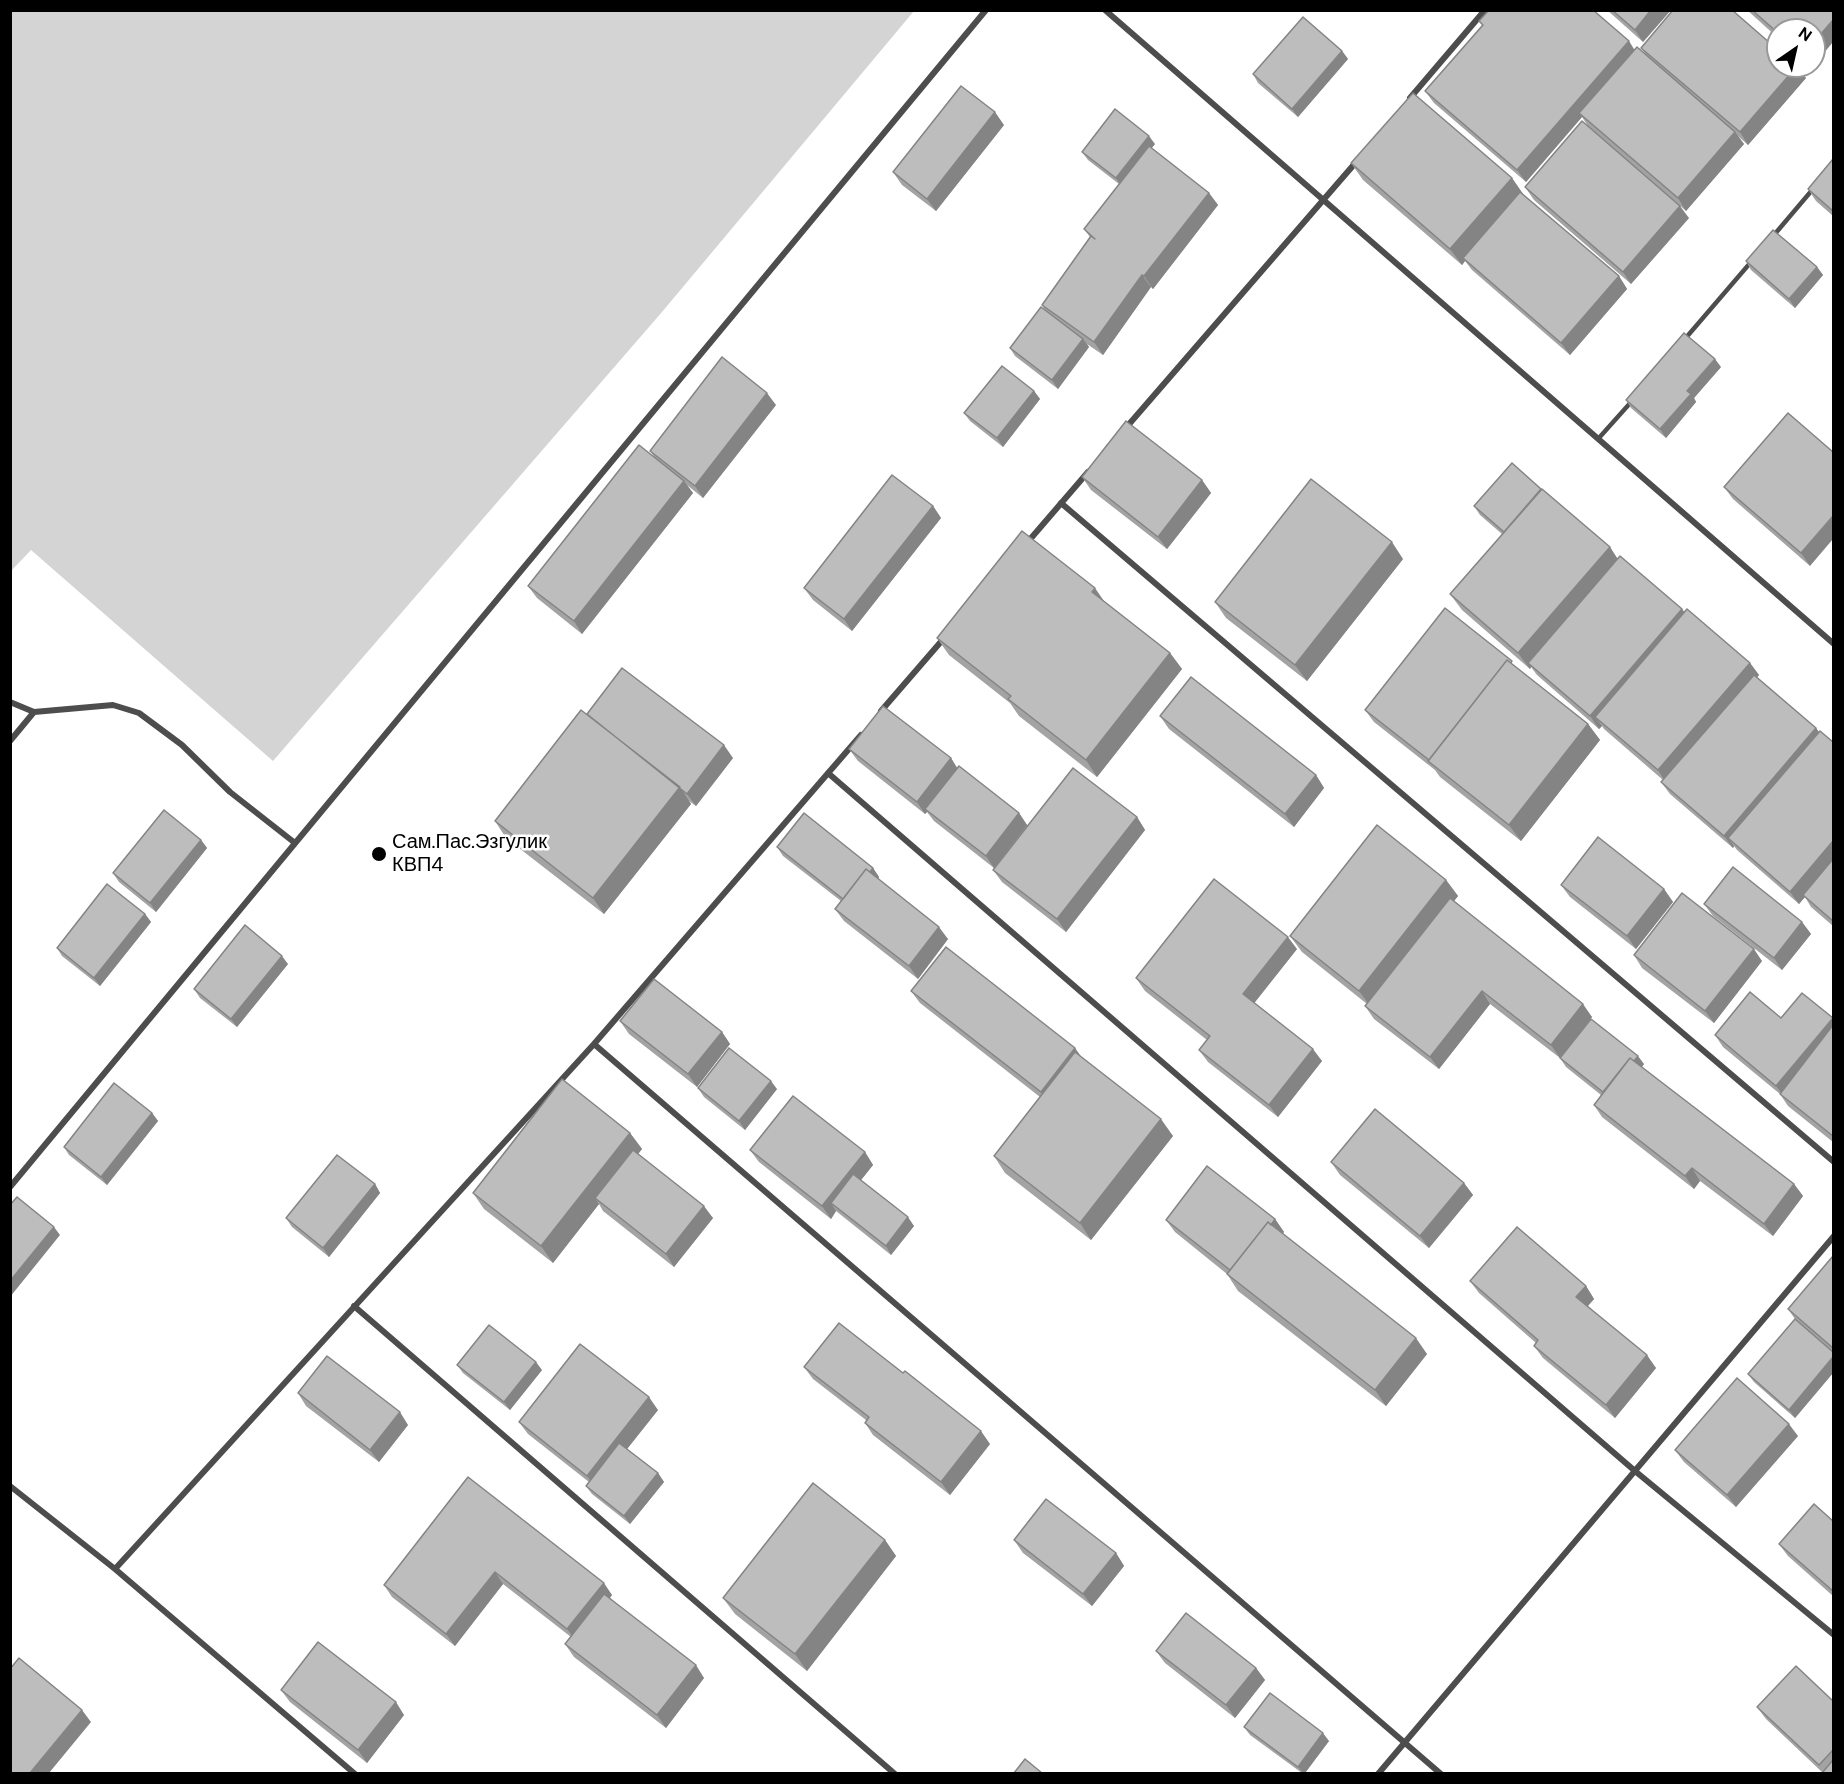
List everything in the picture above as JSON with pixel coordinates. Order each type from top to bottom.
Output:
[{"type":"street","points":[[10,1187],[986,10]]},
{"type":"street","points":[[1105,10],[1833,644]]},
{"type":"street","points":[[1408,101],[1485,10]]},
{"type":"street","points":[[1115,441],[1362,155]]},
{"type":"street","points":[[1022,548],[1092,468]]},
{"type":"street","points":[[1061,503],[1833,1162]]},
{"type":"street","points":[[875,719],[952,629]]},
{"type":"street","points":[[10,702],[34,712],[113,705],[139,713],[182,746],[230,792],[295,843]]},
{"type":"street","points":[[10,741],[34,712]]},
{"type":"street","points":[[116,1569],[594,1044],[867,728]]},
{"type":"street","points":[[828,773],[1635,1471],[1833,1635]]},
{"type":"street","points":[[594,1044],[1441,1773]]},
{"type":"street","points":[[1378,1773],[1833,1236]]},
{"type":"street","points":[[354,1306],[895,1773]]},
{"type":"street","points":[[10,1486],[116,1569],[355,1773]]},
{"type":"lane","points":[[1773,236],[1818,183]]},
{"type":"lane","points":[[1682,342],[1758,254]]},
{"type":"lane","points":[[1598,440],[1636,395]]},
{"type":"shaded area","points":[[11,10],[914,11],[662,312],[273,761],[31,550],[11,571]]},
{"type":"building","points":[[1489,10],[1593,10],[1629,41],[1517,170],[1425,91],[1483,25],[1479,21]]},
{"type":"building","points":[[1612,10],[1651,10],[1635,30]]},
{"type":"building","points":[[1673,10],[1732,10],[1766,40],[1766,78],[1787,78],[1740,132],[1641,48]]},
{"type":"building","points":[[1752,10],[1833,10],[1833,20],[1826,28],[1826,18],[1766,18],[1766,22]]},
{"type":"building","points":[[1303,17],[1342,51],[1292,109],[1253,74]]},
{"type":"building","points":[[1637,47],[1735,132],[1678,198],[1579,113]]},
{"type":"building","points":[[961,86],[995,112],[927,199],[893,172]]},
{"type":"building","points":[[1413,93],[1512,178],[1450,249],[1351,163]]},
{"type":"building","points":[[1115,109],[1149,136],[1116,178],[1082,152]]},
{"type":"building","points":[[1582,121],[1680,206],[1623,272],[1525,187]]},
{"type":"building","points":[[1149,146],[1209,193],[1144,276],[1142,275],[1094,342],[1042,305],[1091,236],[1095,239],[1084,229]]},
{"type":"building","points":[[1833,159],[1833,211],[1808,189]]},
{"type":"building","points":[[1520,192],[1619,276],[1561,343],[1463,258]]},
{"type":"building","points":[[1773,230],[1817,267],[1789,299],[1746,261]]},
{"type":"building","points":[[1041,307],[1083,339],[1052,380],[1010,348]]},
{"type":"building","points":[[1684,333],[1715,359],[1687,391],[1691,394],[1660,429],[1626,400]]},
{"type":"building","points":[[722,357],[767,393],[695,486],[650,451]]},
{"type":"building","points":[[1002,366],[1034,391],[997,438],[964,413]]},
{"type":"building","points":[[1788,413],[1833,452],[1833,516],[1801,553],[1724,487]]},
{"type":"building","points":[[1126,421],[1202,480],[1158,537],[1082,477]]},
{"type":"building","points":[[639,445],[684,481],[574,621],[528,586]]},
{"type":"building","points":[[1512,463],[1541,489],[1504,532],[1474,506]]},
{"type":"building","points":[[892,475],[933,506],[844,619],[804,588]]},
{"type":"building","points":[[1311,479],[1392,542],[1295,665],[1215,602]]},
{"type":"building","points":[[1542,489],[1610,547],[1518,653],[1450,594]]},
{"type":"building","points":[[1022,531],[1095,588],[1092,592],[1170,653],[1086,760],[1008,699],[1011,696],[937,638]]},
{"type":"building","points":[[1620,556],[1682,609],[1590,716],[1528,663]]},
{"type":"building","points":[[1445,608],[1512,661],[1511,663],[1507,660],[1429,760],[1365,710]]},
{"type":"building","points":[[1687,609],[1750,663],[1658,770],[1595,717]]},
{"type":"building","points":[[1507,660],[1588,724],[1509,825],[1428,761]]},
{"type":"building","points":[[622,668],[724,745],[687,794],[587,714]]},
{"type":"building","points":[[1754,675],[1816,728],[1724,836],[1661,782]]},
{"type":"building","points":[[1191,677],[1316,775],[1285,814],[1160,716]]},
{"type":"building","points":[[883,706],[951,758],[917,802],[849,749]]},
{"type":"building","points":[[581,710],[680,787],[593,898],[495,821]]},
{"type":"building","points":[[1820,731],[1833,742],[1833,841],[1790,892],[1728,838]]},
{"type":"building","points":[[959,766],[1019,813],[986,856],[925,809]]},
{"type":"building","points":[[1073,768],[1137,817],[1057,919],[993,870]]},
{"type":"building","points":[[164,810],[201,840],[150,903],[113,873]]},
{"type":"building","points":[[804,813],[873,868],[870,872],[866,869],[843,899],[777,847]]},
{"type":"building","points":[[1377,825],[1446,880],[1359,991],[1290,936]]},
{"type":"building","points":[[1598,837],[1664,889],[1627,936],[1561,885]]},
{"type":"building","points":[[1833,859],[1833,921],[1803,895]]},
{"type":"building","points":[[1733,867],[1802,922],[1774,958],[1704,904]]},
{"type":"building","points":[[866,869],[939,927],[909,966],[835,909]]},
{"type":"building","points":[[1214,879],[1288,937],[1243,994],[1313,1049],[1269,1105],[1199,1050],[1210,1036],[1136,978]]},
{"type":"building","points":[[107,884],[145,914],[94,978],[57,948]]},
{"type":"building","points":[[1682,893],[1754,949],[1705,1011],[1634,955]]},
{"type":"building","points":[[1450,898],[1583,1004],[1551,1045],[1482,991],[1430,1057],[1365,1006]]},
{"type":"building","points":[[245,925],[282,956],[231,1019],[194,989]]},
{"type":"building","points":[[946,947],[1075,1048],[1041,1092],[911,991]]},
{"type":"building","points":[[654,979],[722,1032],[688,1074],[620,1021]]},
{"type":"building","points":[[1750,992],[1781,1018],[1802,993],[1833,1018],[1776,1086],[1715,1035]]},
{"type":"building","points":[[1591,1019],[1638,1056],[1634,1061],[1630,1058],[1603,1092],[1560,1058]]},
{"type":"building","points":[[1833,1025],[1833,1136],[1780,1094]]},
{"type":"building","points":[[729,1048],[771,1081],[739,1121],[698,1088]]},
{"type":"building","points":[[1075,1052],[1161,1119],[1080,1223],[994,1156]]},
{"type":"building","points":[[1630,1058],[1794,1184],[1764,1224],[1692,1168],[1685,1176],[1594,1105]]},
{"type":"building","points":[[562,1079],[630,1133],[541,1246],[473,1193]]},
{"type":"building","points":[[114,1083],[152,1113],[101,1177],[64,1147]]},
{"type":"building","points":[[793,1096],[865,1152],[822,1206],[750,1150]]},
{"type":"building","points":[[1375,1109],[1464,1183],[1420,1236],[1331,1162]]},
{"type":"building","points":[[633,1150],[704,1206],[666,1254],[595,1198]]},
{"type":"building","points":[[337,1155],[375,1184],[323,1248],[286,1218]]},
{"type":"building","points":[[1207,1166],[1275,1219],[1271,1225],[1268,1222],[1230,1270],[1166,1220]]},
{"type":"building","points":[[853,1174],[908,1217],[886,1246],[831,1203]]},
{"type":"building","points":[[17,1197],[54,1227],[10,1281],[10,1205]]},
{"type":"building","points":[[1268,1222],[1416,1338],[1375,1390],[1227,1274]]},
{"type":"building","points":[[1517,1227],[1586,1286],[1576,1297],[1647,1355],[1606,1405],[1534,1346],[1538,1340],[1470,1281]]},
{"type":"building","points":[[1833,1256],[1833,1348],[1788,1309]]},
{"type":"building","points":[[1795,1319],[1833,1352],[1833,1357],[1789,1410],[1748,1374]]},
{"type":"building","points":[[839,1323],[981,1431],[941,1482],[865,1423],[869,1417],[804,1367]]},
{"type":"building","points":[[489,1325],[536,1362],[504,1402],[457,1365]]},
{"type":"building","points":[[580,1344],[649,1397],[587,1476],[519,1422]]},
{"type":"building","points":[[327,1356],[400,1412],[370,1450],[298,1393]]},
{"type":"building","points":[[1737,1378],[1789,1424],[1727,1495],[1675,1450]]},
{"type":"building","points":[[619,1443],[658,1473],[624,1516],[586,1486]]},
{"type":"building","points":[[468,1477],[604,1583],[567,1629],[495,1572],[446,1634],[384,1585]]},
{"type":"building","points":[[813,1483],[885,1540],[795,1654],[723,1598]]},
{"type":"building","points":[[1046,1499],[1116,1553],[1083,1594],[1014,1540]]},
{"type":"building","points":[[1814,1504],[1833,1521],[1833,1591],[1779,1544]]},
{"type":"building","points":[[604,1594],[696,1665],[657,1715],[565,1644]]},
{"type":"building","points":[[1186,1613],[1256,1668],[1226,1705],[1156,1651]]},
{"type":"building","points":[[318,1642],[396,1702],[358,1750],[281,1690]]},
{"type":"building","points":[[19,1658],[82,1710],[30,1773],[10,1773],[10,1669]]},
{"type":"building","points":[[1796,1666],[1833,1701],[1833,1750],[1819,1765],[1757,1707]]},
{"type":"building","points":[[1270,1693],[1323,1733],[1298,1767],[1244,1727]]},
{"type":"building","points":[[1025,1759],[1042,1773],[1014,1773]]},
{"type":"building","points":[[1833,1760],[1833,1773],[1822,1773]]},
{"type":"place","name":"Сам.Пас.Эзгулик КВП4","points":[[379,854]]}]
